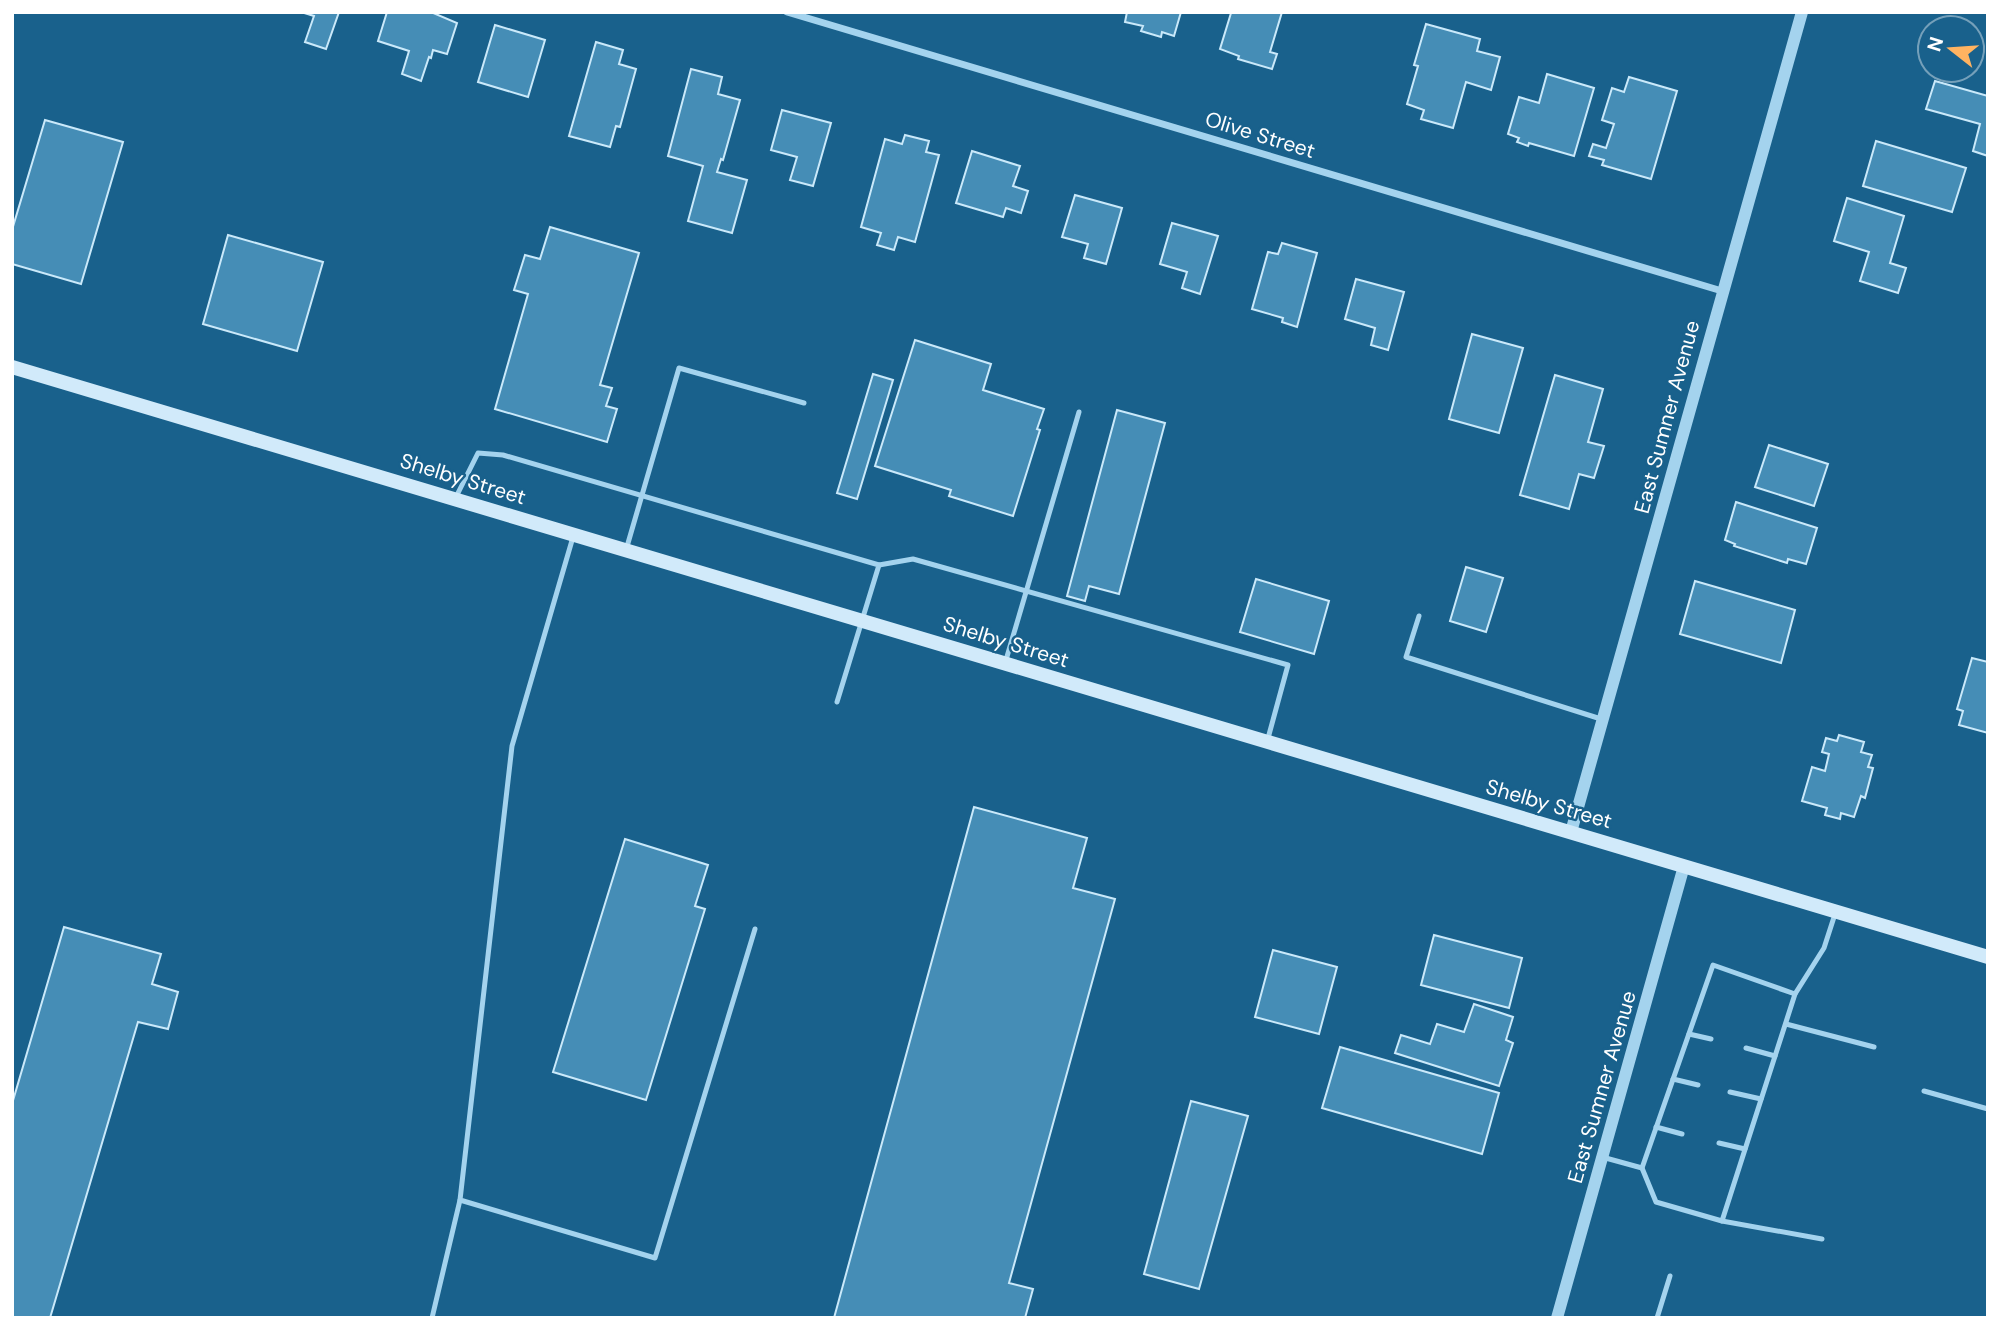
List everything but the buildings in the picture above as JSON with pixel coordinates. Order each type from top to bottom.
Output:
[{"type":"main road","name":"Shelby Street","points":[[12,367],[1988,957]]},
{"type":"street","name":"Olive Street","points":[[787,12],[1722,291]]},
{"type":"street","name":"East Sumner Avenue","points":[[1571,832],[1802,12]]},
{"type":"street","name":"East Sumner Avenue","points":[[1557,1318],[1684,866]]},
{"type":"lane","points":[[626,550],[679,368],[804,403]]},
{"type":"lane","points":[[1005,663],[1079,412]]},
{"type":"lane","points":[[455,499],[478,453],[503,455],[878,565],[913,559],[1288,665],[1266,742]]},
{"type":"lane","points":[[432,1318],[460,1200],[512,746],[574,534]]},
{"type":"lane","points":[[837,702],[878,565]]},
{"type":"lane","points":[[1419,615],[1406,657],[1603,720]]},
{"type":"lane","points":[[1722,1221],[1795,994],[1824,948],[1835,911]]},
{"type":"lane","points":[[460,1200],[655,1258],[755,929]]},
{"type":"lane","points":[[1795,994],[1713,965],[1642,1168],[1657,1202],[1722,1221],[1822,1239]]},
{"type":"lane","points":[[1786,1024],[1874,1047]]},
{"type":"lane","points":[[1689,1034],[1711,1039]]},
{"type":"lane","points":[[1746,1048],[1775,1056]]},
{"type":"lane","points":[[1673,1079],[1698,1085]]},
{"type":"lane","points":[[1924,1091],[1988,1109]]},
{"type":"lane","points":[[1730,1092],[1761,1099]]},
{"type":"lane","points":[[1656,1127],[1682,1134]]},
{"type":"lane","points":[[1719,1143],[1745,1149]]},
{"type":"lane","points":[[1602,1157],[1642,1168]]},
{"type":"lane","points":[[1657,1318],[1670,1276]]}]
